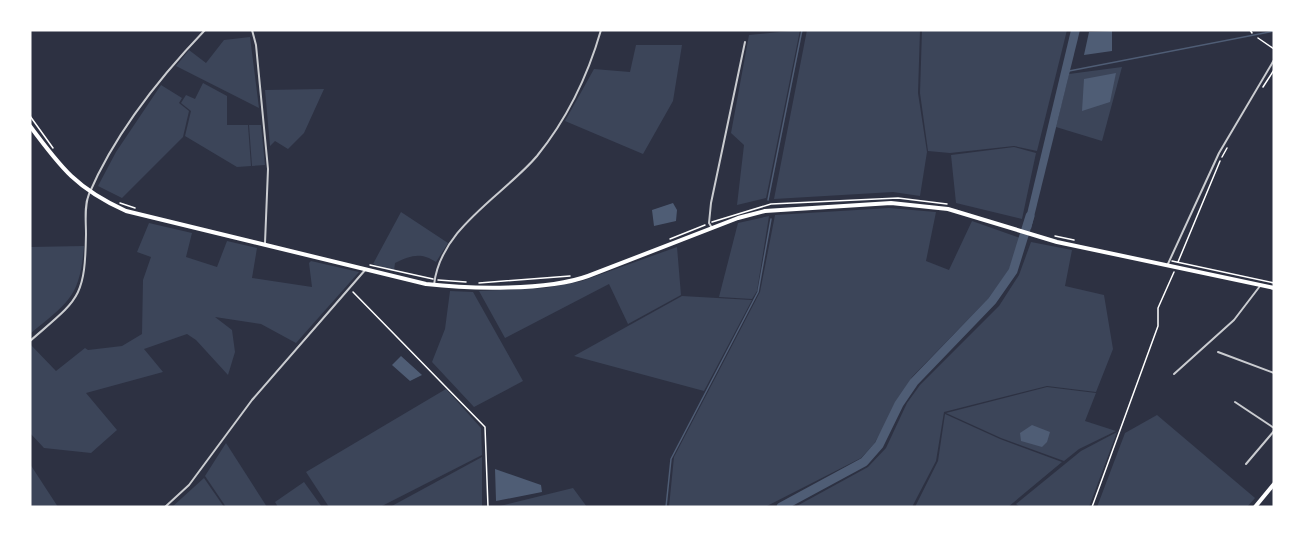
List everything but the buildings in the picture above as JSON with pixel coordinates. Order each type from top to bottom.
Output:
[{"type":"main road","points":[[30,126],[66,173],[90,192],[126,211],[265,246],[434,282],[472,286],[573,281],[738,218],[787,208],[891,203],[937,207],[1036,237],[1274,288]]},
{"type":"main road","points":[[1255,507],[1274,484]]},
{"type":"street","points":[[30,340],[66,310],[82,288],[85,268],[86,202],[112,151],[174,63],[205,30]]},
{"type":"street","points":[[252,30],[256,45],[268,169],[265,246]]},
{"type":"street","points":[[434,282],[443,252],[460,231],[538,154],[584,83],[601,30]]},
{"type":"street","points":[[712,228],[709,223],[745,42]]},
{"type":"street","points":[[1167,266],[1219,153],[1274,60]]},
{"type":"street","points":[[165,507],[189,485],[252,400],[367,267]]},
{"type":"street","points":[[1174,374],[1234,320],[1260,285]]},
{"type":"street","points":[[1218,352],[1274,373]]},
{"type":"street","points":[[1235,402],[1274,429],[1246,464]]},
{"type":"path","points":[[1258,38],[1274,49]]},
{"type":"path","points":[[1263,87],[1274,70]]},
{"type":"path","points":[[30,116],[54,150]]},
{"type":"path","points":[[1232,140],[1221,158],[1178,262],[1274,283]]},
{"type":"path","points":[[668,240],[740,212],[782,203],[898,198],[954,206]]},
{"type":"path","points":[[113,200],[135,208]]},
{"type":"path","points":[[367,267],[434,282],[545,280],[580,274]]},
{"type":"path","points":[[1092,507],[1158,326],[1158,308],[1176,267]]},
{"type":"path","points":[[350,288],[485,427],[488,507]]},
{"type":"shaded area","points":[[800,30],[766,198],[737,205],[744,145],[731,133],[749,35]]},
{"type":"shaded area","points":[[807,30],[920,30],[918,93],[927,152],[920,196],[893,192],[774,199]]},
{"type":"shaded area","points":[[922,30],[1067,30],[1037,151],[1014,146],[950,153],[928,151],[920,93]]},
{"type":"shaded area","points":[[1071,30],[1080,30],[1031,229],[1025,228],[1026,218]]},
{"type":"shaded area","points":[[1112,31],[1112,51],[1084,55],[1089,32]]},
{"type":"shaded area","points":[[250,37],[259,108],[176,66],[189,50],[206,63],[224,40]]},
{"type":"shaded area","points":[[636,45],[682,45],[673,101],[643,154],[565,121],[594,69],[630,72]]},
{"type":"shaded area","points":[[1122,67],[1102,141],[1056,127],[1069,74]]},
{"type":"shaded area","points":[[1116,73],[1110,102],[1082,111],[1084,79]]},
{"type":"shaded area","points":[[203,83],[227,96],[227,125],[248,125],[251,166],[237,167],[185,136],[191,111],[181,103],[186,95],[195,99]]},
{"type":"shaded area","points":[[161,85],[182,98],[179,103],[189,111],[183,137],[122,198],[98,186],[116,152]]},
{"type":"shaded area","points":[[324,89],[304,133],[288,149],[275,141],[270,146],[265,90]]},
{"type":"shaded area","points":[[249,125],[261,125],[265,165],[252,166]]},
{"type":"shaded area","points":[[1014,147],[1036,153],[1022,219],[956,203],[951,155]]},
{"type":"shaded area","points":[[673,203],[677,210],[676,221],[654,226],[652,210]]},
{"type":"shaded area","points":[[889,208],[936,212],[926,261],[949,270],[972,221],[1020,238],[1009,270],[988,299],[912,377],[874,444],[861,458],[765,507],[669,507],[674,457],[760,292],[775,215]]},
{"type":"shaded area","points":[[401,212],[448,243],[436,262],[421,256],[411,257],[395,263],[394,271],[373,264]]},
{"type":"shaded area","points":[[769,216],[757,291],[752,299],[719,297],[738,223]]},
{"type":"shaded area","points":[[149,223],[192,233],[186,257],[217,267],[227,241],[257,248],[252,278],[312,287],[309,263],[311,261],[359,272],[296,343],[261,324],[215,317],[232,330],[235,352],[228,375],[196,340],[187,334],[144,349],[163,372],[86,393],[117,430],[91,453],[44,448],[30,433],[30,344],[56,371],[85,348],[88,350],[122,346],[142,334],[143,280],[151,257],[137,252]]},
{"type":"shaded area","points":[[1031,242],[1072,250],[1065,286],[1104,295],[1113,349],[1096,392],[1047,386],[944,412],[936,461],[912,507],[795,507],[868,467],[886,448],[907,403],[920,385],[999,306],[1019,275]]},
{"type":"shaded area","points":[[84,246],[79,277],[70,298],[30,334],[30,247]]},
{"type":"shaded area","points":[[677,247],[681,295],[628,324],[609,284],[505,338],[479,291],[545,288],[582,281]]},
{"type":"shaded area","points":[[450,291],[473,292],[523,381],[474,407],[432,362],[445,329]]},
{"type":"shaded area","points":[[682,296],[752,300],[704,391],[574,356]]},
{"type":"shaded area","points":[[401,356],[422,375],[410,381],[392,365]]},
{"type":"shaded area","points":[[1047,387],[1096,393],[1085,421],[1116,431],[1079,449],[1064,461],[1001,438],[946,413]]},
{"type":"shaded area","points":[[446,389],[481,428],[482,455],[380,507],[329,507],[306,472]]},
{"type":"shaded area","points":[[945,414],[1000,439],[1062,462],[1008,507],[915,507],[938,461]]},
{"type":"shaded area","points":[[1157,415],[1255,498],[1247,507],[1097,507],[1125,433]]},
{"type":"shaded area","points":[[1032,425],[1050,432],[1047,442],[1042,447],[1021,441],[1020,433]]},
{"type":"shaded area","points":[[1117,432],[1089,507],[1020,507],[1016,504],[1081,451]]},
{"type":"shaded area","points":[[226,443],[267,507],[226,507],[205,476]]},
{"type":"shaded area","points":[[482,457],[482,506],[390,507]]},
{"type":"shaded area","points":[[30,464],[58,507],[30,507]]},
{"type":"shaded area","points":[[495,469],[541,485],[542,492],[496,501]]},
{"type":"shaded area","points":[[204,478],[224,507],[172,507]]},
{"type":"shaded area","points":[[304,482],[322,507],[278,507],[275,502]]},
{"type":"shaded area","points":[[573,488],[587,507],[496,507]]},
{"type":"waterway","points":[[768,200],[802,30]]},
{"type":"waterway","points":[[1069,71],[1274,31]]},
{"type":"waterway","points":[[781,507],[864,462],[879,445],[899,404],[914,382],[992,301],[1013,271],[1030,216]]},
{"type":"waterway","points":[[666,507],[671,459],[758,292],[771,219]]}]
